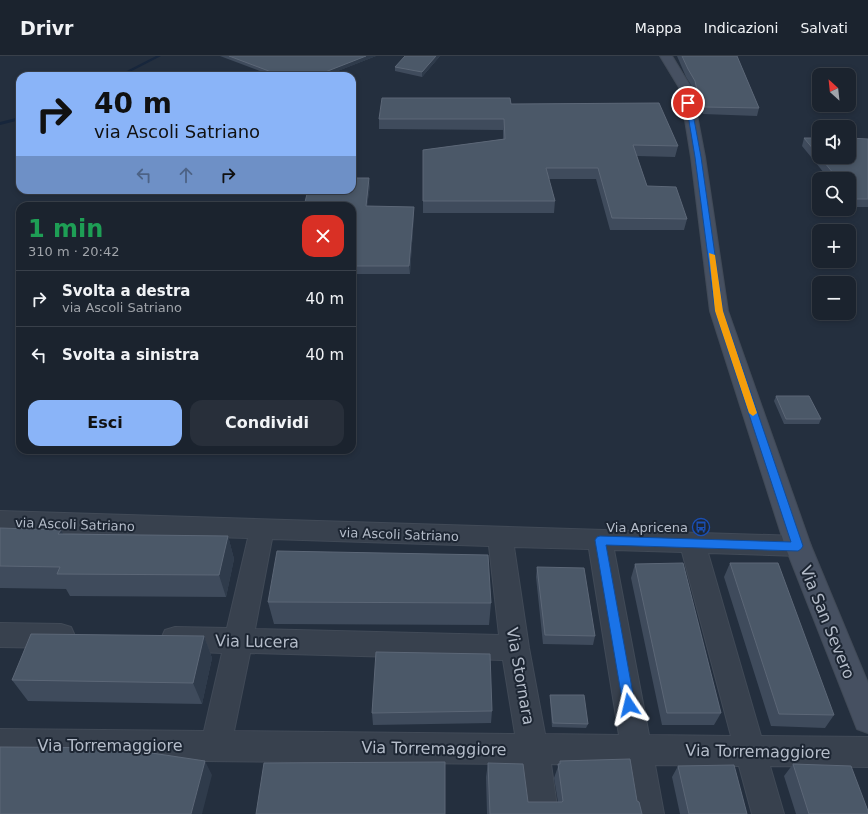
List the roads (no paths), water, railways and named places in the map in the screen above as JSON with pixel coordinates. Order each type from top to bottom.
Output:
[{"type":"street","name":"Via San Severo","points":[[666,56],[686,89],[698,157],[719,311],[798,546],[868,719]]},
{"type":"street","name":"via Ascoli Satriano","points":[[0,521],[798,546]]},
{"type":"street","points":[[216,746],[262,530]]},
{"type":"street","name":"Via Stornara","points":[[500,537],[515,648],[533,749],[542,814]]},
{"type":"street","points":[[600,540],[648,814]]},
{"type":"street","points":[[692,543],[768,814]]},
{"type":"street","points":[[0,635],[87,637]]},
{"type":"street","name":"Via Lucera","points":[[151,639],[515,648]]},
{"type":"street","name":"Via Torremaggiore","points":[[0,744],[868,752]]},
{"type":"waterway","points":[[127,72],[159,56]]},
{"type":"waterway","points":[[0,124],[16,119]]},
{"type":"place","name":"Via Apricena","points":[[701,527]]}]
